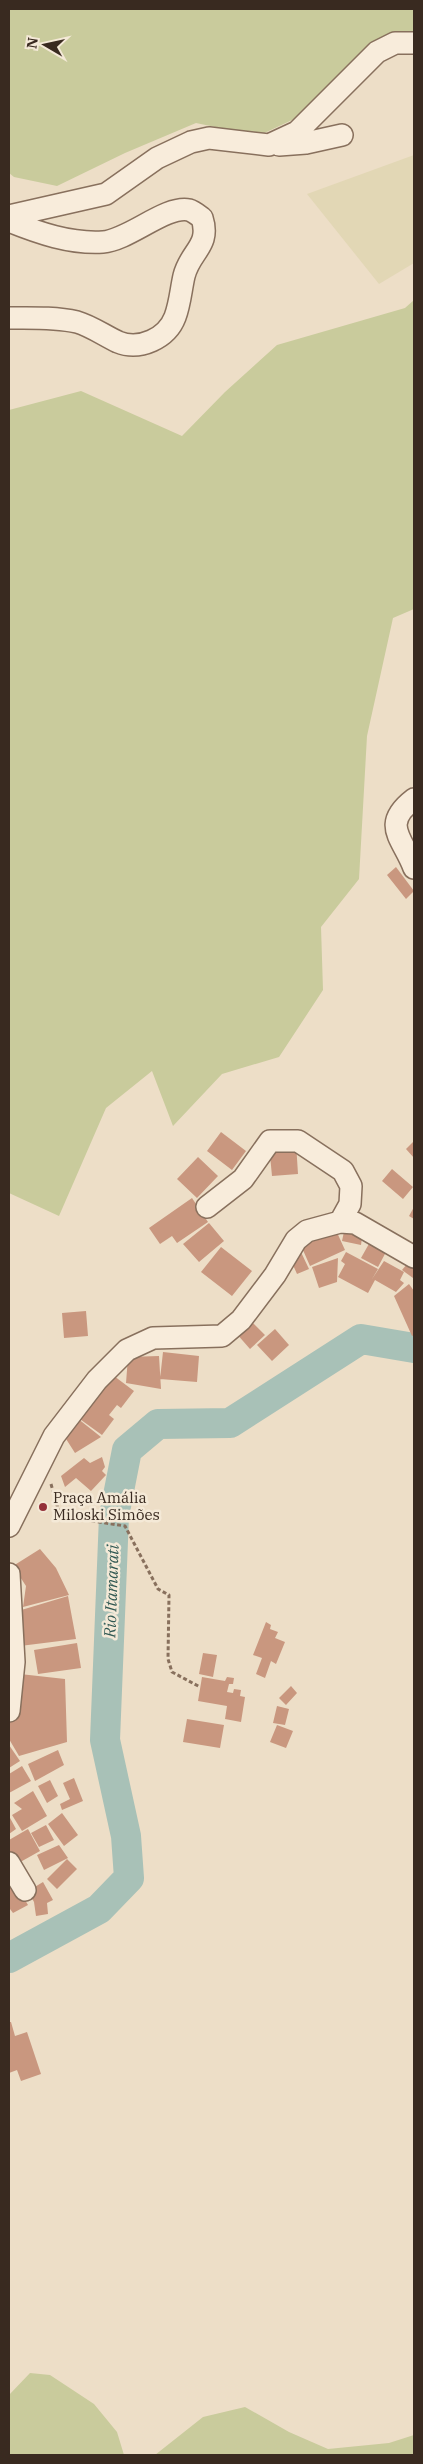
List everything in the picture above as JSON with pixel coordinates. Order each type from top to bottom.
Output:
[{"type":"street","points":[[269,145],[297,132],[377,52],[395,43],[414,43]]},
{"type":"street","points":[[9,216],[106,194],[157,158],[191,142],[209,138],[269,145],[306,143],[342,135]]},
{"type":"street","points":[[9,221],[46,235],[78,241],[104,242],[126,235],[174,211],[189,210],[202,218],[206,231],[199,248],[190,259],[174,319],[158,338],[141,345],[121,343],[78,322],[36,318],[9,318]]},
{"type":"street","points":[[414,799],[401,809],[396,821],[398,836],[414,868]]},
{"type":"street","points":[[206,1207],[243,1179],[270,1141],[298,1141],[343,1170],[350,1186],[350,1204],[340,1222]]},
{"type":"street","points":[[9,1526],[54,1436],[97,1380],[127,1350],[153,1338],[222,1336],[242,1320],[275,1275],[296,1240],[307,1230],[340,1222],[356,1223],[414,1257]]},
{"type":"street","points":[[9,1574],[14,1662],[9,1711]]},
{"type":"street","points":[[9,1863],[25,1890]]},
{"type":"path","points":[[44,1459],[60,1516],[125,1526],[158,1589],[169,1594],[168,1659],[172,1672],[200,1687]]},
{"type":"shaded area","points":[[414,155],[414,263],[379,284],[307,194]]},
{"type":"green space","points":[[9,9],[414,9],[414,43],[385,41],[307,113],[258,136],[196,123],[125,153],[57,186],[14,177],[9,173]]},
{"type":"green space","points":[[414,300],[414,609],[393,618],[367,736],[359,879],[321,927],[323,990],[279,1057],[222,1074],[173,1126],[152,1071],[106,1108],[59,1216],[9,1193],[9,410],[81,391],[182,436],[225,392],[277,345],[405,308]]},
{"type":"green space","points":[[30,2373],[50,2375],[94,2404],[117,2432],[124,2455],[9,2455],[9,2395]]},
{"type":"green space","points":[[245,2407],[289,2432],[328,2449],[389,2443],[414,2435],[414,2455],[155,2455],[203,2417]]},
{"type":"building","points":[[396,867],[414,891],[406,899],[387,875]]},
{"type":"building","points":[[221,1132],[246,1151],[232,1170],[207,1151]]},
{"type":"building","points":[[414,1141],[414,1158],[406,1149]]},
{"type":"building","points":[[296,1143],[298,1174],[272,1176],[269,1145]]},
{"type":"building","points":[[198,1157],[218,1176],[197,1198],[177,1179]]},
{"type":"building","points":[[392,1169],[413,1187],[403,1199],[382,1181]]},
{"type":"building","points":[[192,1198],[208,1222],[177,1243],[172,1236],[160,1244],[149,1228]]},
{"type":"building","points":[[414,1207],[414,1219],[409,1216]]},
{"type":"building","points":[[209,1223],[224,1241],[199,1262],[183,1244]]},
{"type":"building","points":[[334,1226],[345,1250],[310,1266],[299,1241]]},
{"type":"building","points":[[345,1227],[363,1231],[361,1245],[342,1241]]},
{"type":"building","points":[[370,1242],[386,1252],[378,1267],[361,1258]]},
{"type":"building","points":[[221,1247],[252,1271],[232,1296],[201,1272]]},
{"type":"building","points":[[300,1250],[309,1269],[297,1274],[289,1256]]},
{"type":"building","points":[[346,1252],[378,1269],[372,1279],[384,1261],[404,1272],[400,1280],[404,1283],[396,1292],[375,1280],[368,1293],[338,1277],[345,1264],[341,1261]]},
{"type":"building","points":[[338,1258],[337,1282],[319,1288],[312,1267]]},
{"type":"building","points":[[408,1263],[414,1268],[413,1278],[402,1270]]},
{"type":"building","points":[[409,1284],[414,1291],[414,1335],[412,1336],[394,1296]]},
{"type":"building","points":[[86,1311],[88,1336],[64,1338],[62,1313]]},
{"type":"building","points":[[250,1320],[265,1335],[250,1349],[236,1333]]},
{"type":"building","points":[[275,1329],[289,1345],[272,1361],[257,1345]]},
{"type":"building","points":[[163,1352],[199,1356],[197,1382],[160,1379]]},
{"type":"building","points":[[159,1356],[161,1389],[126,1383],[128,1357]]},
{"type":"building","points":[[110,1373],[134,1391],[121,1408],[117,1405],[109,1415],[114,1419],[102,1435],[77,1417]]},
{"type":"building","points":[[77,1418],[101,1437],[75,1453],[61,1431]]},
{"type":"building","points":[[102,1457],[105,1467],[102,1471],[106,1475],[91,1491],[76,1478],[65,1487],[61,1476],[84,1458],[90,1463]]},
{"type":"building","points":[[40,1549],[56,1568],[69,1595],[23,1607],[26,1586],[13,1566]]},
{"type":"building","points":[[68,1596],[76,1639],[20,1646],[18,1611]]},
{"type":"building","points":[[266,1622],[271,1625],[270,1629],[278,1632],[275,1638],[285,1642],[276,1664],[271,1661],[265,1678],[256,1674],[262,1658],[253,1655]]},
{"type":"building","points":[[77,1643],[81,1668],[38,1674],[34,1650]]},
{"type":"building","points":[[203,1653],[217,1655],[213,1677],[199,1674]]},
{"type":"building","points":[[20,1674],[65,1679],[67,1742],[19,1756],[9,1739],[9,1728]]},
{"type":"building","points":[[202,1677],[225,1681],[227,1677],[234,1678],[233,1684],[229,1684],[227,1692],[233,1693],[234,1689],[241,1690],[240,1696],[245,1697],[241,1722],[225,1719],[227,1706],[198,1701]]},
{"type":"building","points":[[291,1686],[297,1693],[286,1705],[279,1698]]},
{"type":"building","points":[[277,1706],[289,1709],[285,1725],[273,1723]]},
{"type":"building","points":[[187,1719],[224,1725],[220,1748],[183,1742]]},
{"type":"building","points":[[277,1725],[293,1731],[286,1748],[270,1742]]},
{"type":"building","points":[[9,1745],[20,1761],[9,1768]]},
{"type":"building","points":[[58,1750],[64,1765],[35,1781],[28,1764]]},
{"type":"building","points":[[22,1766],[31,1781],[9,1793],[9,1774]]},
{"type":"building","points":[[74,1778],[83,1801],[62,1810],[60,1804],[70,1799],[63,1783]]},
{"type":"building","points":[[50,1780],[58,1796],[47,1803],[38,1786]]},
{"type":"building","points":[[33,1791],[47,1816],[22,1831],[12,1815],[22,1809],[14,1803]]},
{"type":"building","points":[[62,1813],[78,1835],[64,1846],[48,1824]]},
{"type":"building","points":[[9,1816],[16,1829],[9,1834]]},
{"type":"building","points":[[46,1825],[54,1840],[39,1847],[31,1833]]},
{"type":"building","points":[[28,1829],[40,1851],[15,1865],[9,1854],[9,1840]]},
{"type":"building","points":[[59,1845],[68,1858],[44,1870],[37,1855]]},
{"type":"building","points":[[67,1859],[77,1869],[57,1889],[47,1879]]},
{"type":"building","points":[[11,1876],[28,1905],[13,1913],[9,1910],[9,1877]]},
{"type":"building","points":[[43,1882],[53,1900],[47,1903],[48,1914],[36,1916],[34,1902],[28,1891]]},
{"type":"building","points":[[9,2022],[11,2022],[15,2036],[27,2032],[41,2074],[21,2081],[17,2070],[9,2073]]},
{"type":"waterway","name":"Rio Itamarati","points":[[9,1958],[99,1909],[129,1878],[126,1836],[105,1740],[114,1516],[127,1450],[158,1424],[230,1423],[361,1339],[414,1348]]},
{"type":"place","name":"Praça Amália Miloski Simões","points":[[43,1507]]}]
